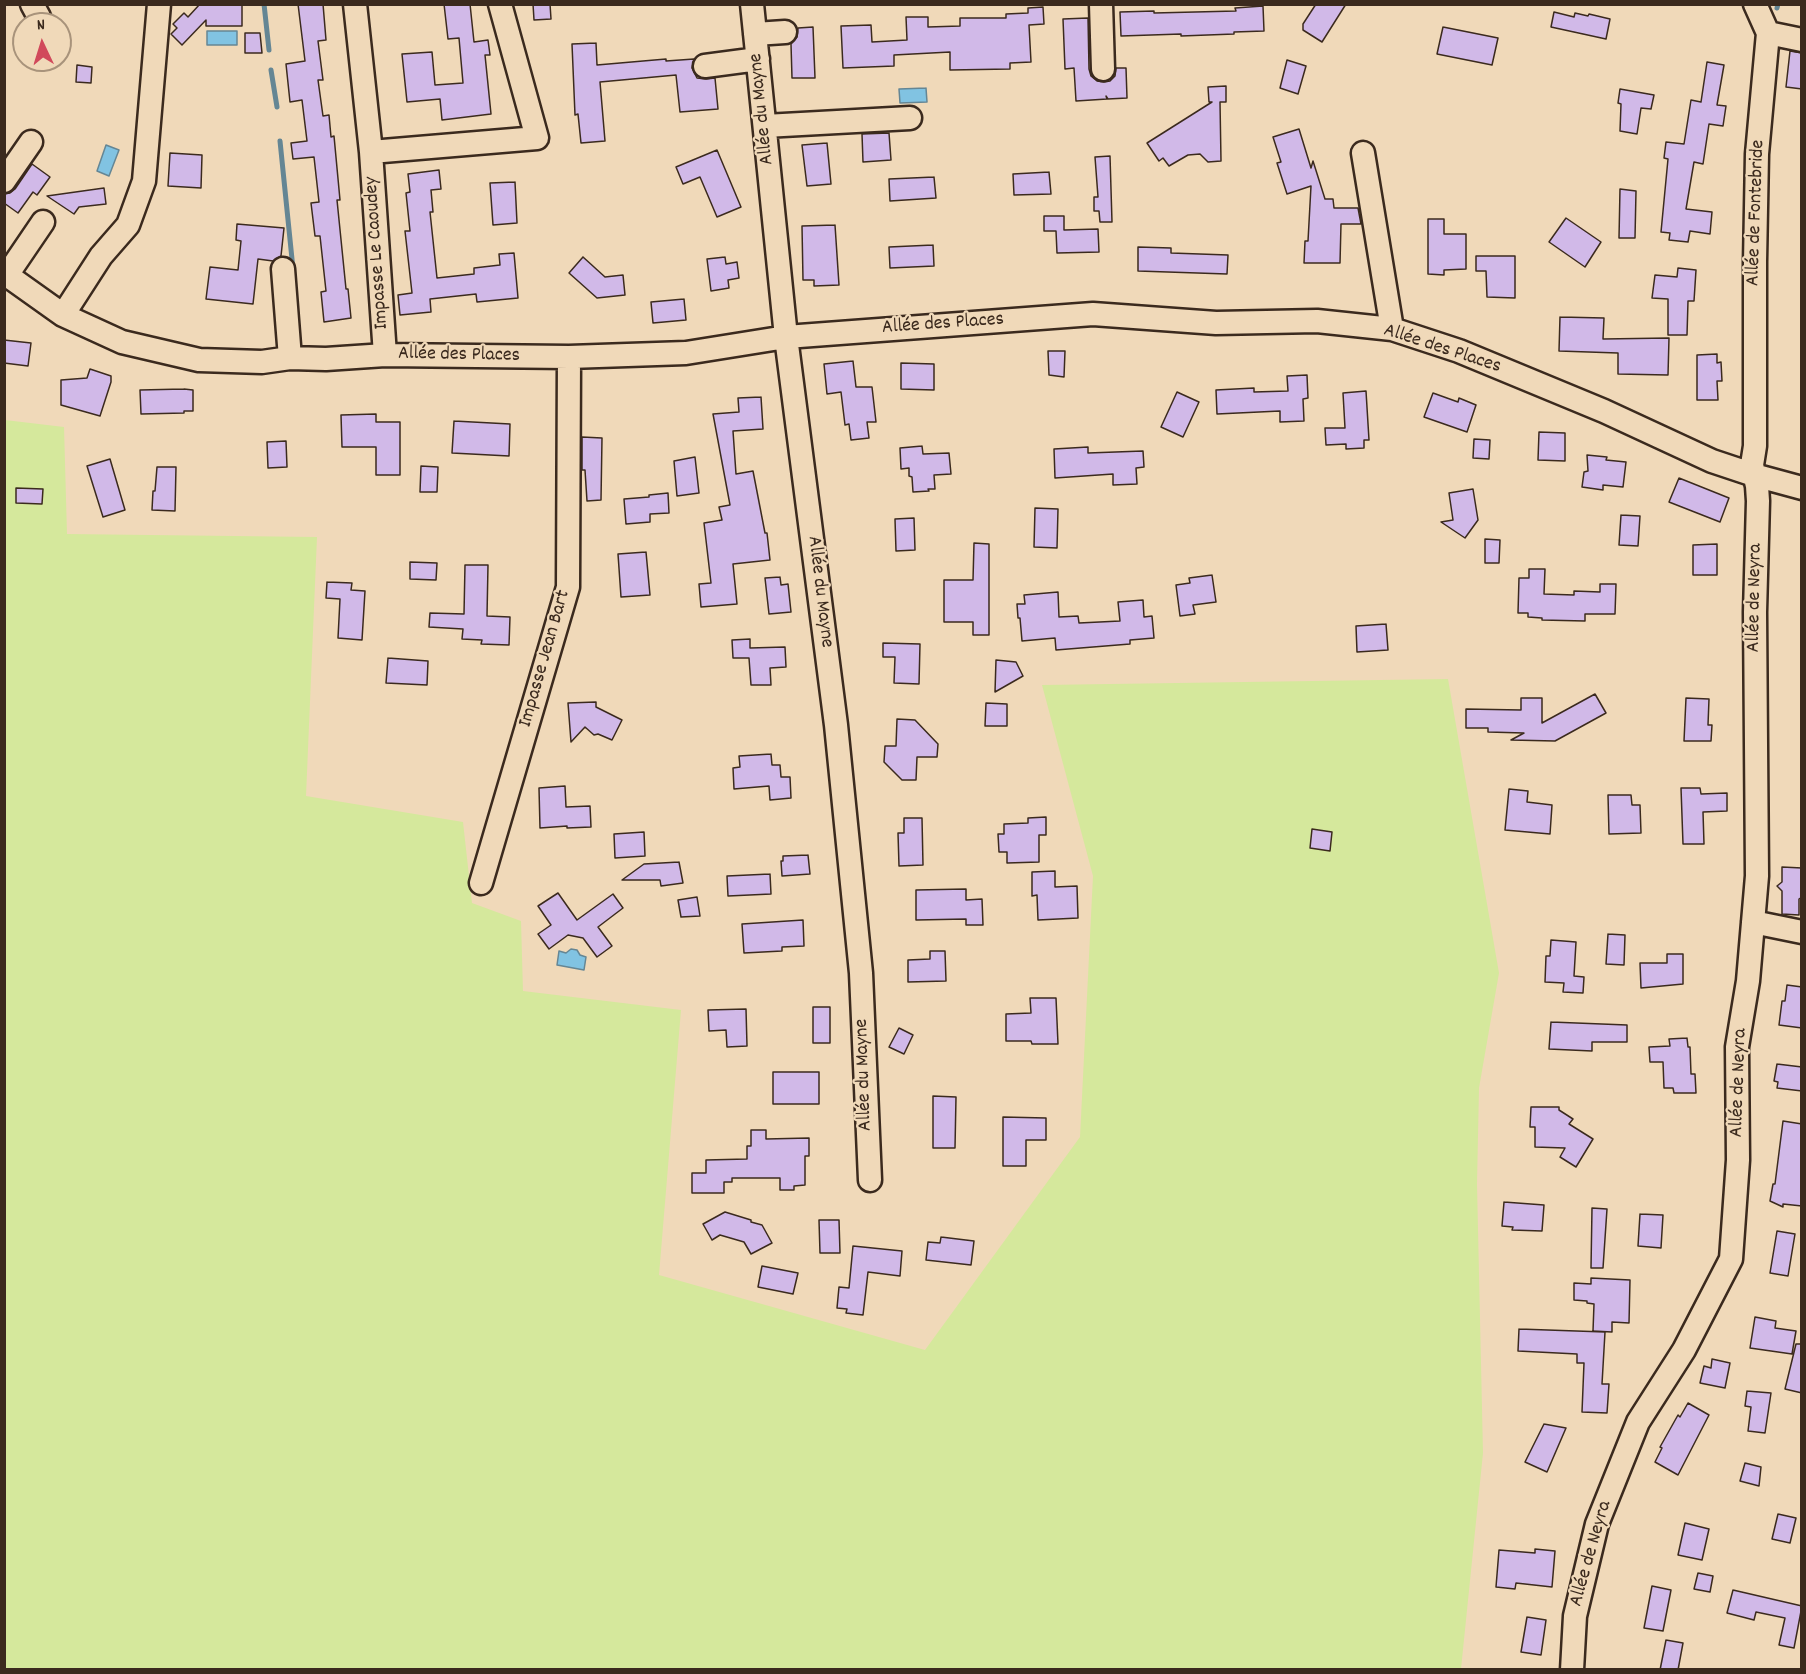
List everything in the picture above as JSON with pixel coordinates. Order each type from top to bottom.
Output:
[{"type":"street","points":[[63,315],[101,256],[128,225],[144,181],[159,4]]},
{"type":"street","name":"Impasse Le Caoudey","points":[[355,4],[371,152],[386,355]]},
{"type":"street","name":"Impasse Le Caoudey","points":[[371,152],[537,138],[500,4]]},
{"type":"street","name":"Allée du Mayne","points":[[752,4],[786,337],[836,725],[861,973],[870,1180]]},
{"type":"street","points":[[1101,4],[1103,69]]},
{"type":"street","points":[[1755,4],[1768,33],[1802,40]]},
{"type":"street","points":[[755,34],[785,32]]},
{"type":"street","name":"Allée de Fontebride","points":[[1754,427],[1757,154],[1768,33]]},
{"type":"street","points":[[705,66],[758,59]]},
{"type":"street","points":[[765,126],[910,118]]},
{"type":"street","points":[[4,181],[31,142]]},
{"type":"street","points":[[1363,153],[1392,329]]},
{"type":"street","points":[[6,274],[43,222]]},
{"type":"street","points":[[284,269],[290,358]]},
{"type":"street","name":"Allée des Places","points":[[6,274],[63,315],[122,342],[199,360],[262,362],[290,358],[326,359],[386,355],[569,357],[686,352],[786,337],[1093,314],[1216,323],[1317,321],[1392,329],[1459,351],[1604,411],[1712,461],[1754,476],[1802,488]]},
{"type":"street","name":"Impasse Jean Bart","points":[[481,883],[568,587],[569,357]]},
{"type":"street","name":"Allée de Neyra","points":[[1572,1670],[1575,1616],[1597,1524],[1638,1422],[1684,1350],[1731,1259],[1738,1160],[1737,1047],[1748,981],[1757,876],[1755,612],[1758,501],[1752,465],[1755,446],[1754,427]]},
{"type":"street","points":[[1753,922],[1802,932]]},
{"type":"green space","points":[[5,420],[64,427],[67,534],[317,537],[306,796],[463,822],[472,903],[521,921],[523,991],[681,1010],[659,1275],[925,1350],[1080,1137],[1093,876],[1042,685],[1448,679],[1499,973],[1479,1088],[1477,1184],[1483,1453],[1461,1669],[5,1670]]},
{"type":"water","points":[[207,31],[237,31],[237,45],[207,45]]},
{"type":"water","points":[[926,88],[927,102],[900,103],[899,89]]},
{"type":"water","points":[[106,145],[119,150],[109,176],[97,171]]},
{"type":"water","points":[[571,949],[577,950],[580,955],[586,957],[584,970],[557,965],[559,951],[566,953]]},
{"type":"building","points":[[200,4],[242,4],[242,26],[206,26],[206,20],[182,45],[171,34],[177,28],[173,24],[184,13],[188,17]]},
{"type":"building","points":[[298,4],[323,4],[326,40],[318,41],[323,80],[318,80],[323,116],[329,115],[331,137],[334,136],[340,200],[337,200],[351,318],[324,322],[321,292],[326,291],[320,236],[315,236],[311,203],[319,202],[314,157],[293,159],[291,143],[307,141],[302,100],[290,102],[286,64],[305,61]]},
{"type":"building","points":[[444,4],[470,4],[474,42],[488,40],[490,55],[485,55],[491,114],[442,120],[440,99],[407,102],[402,54],[432,52],[435,85],[463,83],[459,38],[448,39]]},
{"type":"building","points":[[533,4],[550,4],[551,19],[534,20]]},
{"type":"building","points":[[1316,4],[1346,4],[1322,42],[1303,30],[1303,24]]},
{"type":"building","points":[[1263,6],[1264,31],[1181,36],[1181,34],[1121,36],[1120,12],[1236,11],[1235,8]]},
{"type":"building","points":[[1043,7],[1044,24],[1029,25],[1031,62],[1010,63],[1010,69],[950,70],[950,52],[894,55],[894,66],[843,68],[841,26],[871,25],[872,42],[907,40],[906,17],[928,17],[928,27],[960,26],[960,18],[1006,18],[1006,14],[1028,13],[1028,8]]},
{"type":"building","points":[[1554,12],[1574,17],[1575,13],[1610,19],[1606,39],[1551,27]]},
{"type":"building","points":[[1088,18],[1091,76],[1097,81],[1110,81],[1115,76],[1116,68],[1126,68],[1127,98],[1108,99],[1106,96],[1107,99],[1076,101],[1074,68],[1065,69],[1063,19]]},
{"type":"building","points":[[813,27],[815,78],[792,78],[791,44],[797,37],[798,28]]},
{"type":"building","points":[[1443,27],[1498,38],[1492,65],[1437,54]]},
{"type":"building","points":[[245,33],[260,33],[262,53],[245,53]]},
{"type":"building","points":[[596,43],[597,65],[694,59],[692,68],[697,78],[715,78],[718,109],[680,112],[676,75],[600,82],[605,141],[581,143],[578,114],[575,115],[572,44]]},
{"type":"building","points":[[1790,51],[1802,53],[1802,89],[1786,87]]},
{"type":"building","points":[[1287,60],[1306,66],[1298,94],[1280,88]]},
{"type":"building","points":[[1707,62],[1724,65],[1717,105],[1726,106],[1723,126],[1709,124],[1703,164],[1694,162],[1686,209],[1712,212],[1710,234],[1690,231],[1688,242],[1669,240],[1670,233],[1661,232],[1668,159],[1664,158],[1666,142],[1684,144],[1691,100],[1701,102]]},
{"type":"building","points":[[77,65],[92,67],[91,83],[76,82]]},
{"type":"building","points":[[1226,86],[1226,102],[1220,102],[1221,161],[1208,162],[1200,154],[1188,155],[1169,166],[1163,158],[1159,161],[1147,143],[1212,102],[1209,102],[1208,87]]},
{"type":"building","points":[[1620,89],[1654,95],[1651,109],[1641,108],[1637,134],[1620,131],[1621,104],[1618,103]]},
{"type":"building","points":[[1299,129],[1311,168],[1313,161],[1325,199],[1333,199],[1334,208],[1358,208],[1361,224],[1341,224],[1340,263],[1304,263],[1305,241],[1308,241],[1311,186],[1287,194],[1277,163],[1281,162],[1273,137]]},
{"type":"building","points":[[889,133],[891,160],[863,162],[862,134]]},
{"type":"building","points":[[827,143],[831,184],[807,186],[802,145]]},
{"type":"building","points":[[717,150],[741,207],[717,217],[700,177],[683,184],[676,167]]},
{"type":"building","points":[[170,153],[202,155],[201,188],[168,186]]},
{"type":"building","points":[[1110,156],[1112,222],[1100,222],[1099,211],[1094,211],[1094,197],[1098,197],[1095,157]]},
{"type":"building","points":[[32,164],[50,177],[37,195],[33,192],[18,213],[4,203],[4,194],[15,189]]},
{"type":"building","points":[[439,170],[441,189],[431,190],[433,212],[430,212],[437,278],[474,274],[474,268],[500,265],[499,254],[514,253],[518,298],[477,302],[476,294],[430,299],[431,312],[400,315],[398,295],[412,293],[405,231],[410,231],[406,193],[410,192],[408,174]]},
{"type":"building","points":[[1049,172],[1051,194],[1014,195],[1013,174]]},
{"type":"building","points":[[934,177],[936,198],[890,201],[889,179]]},
{"type":"building","points":[[515,182],[517,223],[493,225],[490,183]]},
{"type":"building","points":[[104,188],[106,204],[79,207],[74,214],[47,196]]},
{"type":"building","points":[[1620,189],[1636,191],[1635,238],[1619,238]]},
{"type":"building","points":[[1044,216],[1064,216],[1064,230],[1098,229],[1099,252],[1057,253],[1056,231],[1044,231]]},
{"type":"building","points":[[1566,218],[1601,242],[1585,267],[1549,242]]},
{"type":"building","points":[[1428,219],[1444,219],[1444,234],[1466,234],[1466,269],[1444,270],[1444,275],[1428,274]]},
{"type":"building","points":[[237,224],[284,228],[281,256],[273,261],[258,259],[253,304],[206,299],[210,267],[238,270],[241,241],[236,240]]},
{"type":"building","points":[[835,225],[839,285],[814,286],[814,280],[803,280],[802,226]]},
{"type":"building","points":[[933,245],[934,266],[890,268],[889,247]]},
{"type":"building","points":[[1138,247],[1171,248],[1171,253],[1228,255],[1227,274],[1138,271]]},
{"type":"building","points":[[1476,256],[1515,256],[1515,298],[1487,297],[1486,271],[1476,271]]},
{"type":"building","points":[[583,257],[605,277],[623,275],[625,295],[597,298],[569,273]]},
{"type":"building","points":[[725,257],[726,264],[737,262],[739,278],[728,280],[729,288],[711,291],[707,259]]},
{"type":"building","points":[[1678,268],[1696,270],[1694,301],[1688,301],[1687,335],[1668,335],[1668,299],[1652,298],[1655,275],[1677,277]]},
{"type":"building","points":[[684,299],[686,320],[653,323],[651,302]]},
{"type":"building","points":[[1560,317],[1604,318],[1603,339],[1669,338],[1668,375],[1618,374],[1618,353],[1559,351]]},
{"type":"building","points":[[4,340],[31,343],[28,366],[4,363]]},
{"type":"building","points":[[1048,351],[1065,351],[1064,377],[1049,375]]},
{"type":"building","points":[[1717,354],[1717,363],[1721,362],[1722,381],[1717,381],[1718,400],[1697,400],[1697,355]]},
{"type":"building","points":[[853,361],[856,387],[872,387],[876,422],[867,422],[869,438],[851,440],[849,424],[845,425],[841,392],[827,394],[824,364]]},
{"type":"building","points":[[901,363],[934,364],[934,390],[901,389]]},
{"type":"building","points":[[90,369],[111,376],[100,416],[61,405],[61,380],[87,378]]},
{"type":"building","points":[[1307,375],[1308,398],[1303,399],[1304,421],[1280,422],[1280,411],[1217,414],[1216,390],[1254,388],[1254,392],[1288,391],[1287,376]]},
{"type":"building","points":[[140,390],[193,390],[193,411],[141,414]]},
{"type":"building","points":[[1366,391],[1369,440],[1364,440],[1364,448],[1346,449],[1346,444],[1326,445],[1325,428],[1345,428],[1343,393]]},
{"type":"building","points":[[1177,392],[1199,402],[1183,437],[1161,427]]},
{"type":"building","points":[[1433,393],[1458,402],[1459,398],[1476,405],[1467,432],[1424,417]]},
{"type":"building","points":[[761,397],[763,429],[733,431],[736,474],[753,471],[765,533],[767,533],[770,560],[733,564],[737,604],[701,607],[699,584],[711,583],[704,523],[722,520],[719,507],[730,505],[713,414],[739,412],[738,398]]},
{"type":"building","points":[[376,414],[376,422],[400,422],[400,475],[376,475],[376,447],[342,447],[341,415]]},
{"type":"building","points":[[454,421],[510,424],[509,456],[452,453]]},
{"type":"building","points":[[1539,432],[1565,433],[1565,461],[1538,460]]},
{"type":"building","points":[[582,437],[602,438],[601,500],[587,501],[585,470],[582,470]]},
{"type":"building","points":[[1474,439],[1490,440],[1489,459],[1473,458]]},
{"type":"building","points":[[286,441],[287,467],[268,468],[267,442]]},
{"type":"building","points":[[922,446],[923,454],[949,453],[951,474],[934,475],[935,489],[913,492],[909,468],[901,469],[900,448]]},
{"type":"building","points":[[1088,447],[1088,453],[1143,451],[1144,467],[1136,468],[1137,484],[1113,485],[1113,474],[1055,478],[1054,449]]},
{"type":"building","points":[[1587,455],[1626,462],[1623,487],[1603,485],[1603,490],[1582,487],[1584,472],[1588,471]]},
{"type":"building","points":[[695,457],[699,493],[677,496],[674,461]]},
{"type":"building","points":[[110,459],[125,510],[103,517],[87,466]]},
{"type":"building","points":[[421,466],[438,467],[437,492],[420,492]]},
{"type":"building","points":[[157,467],[176,467],[175,511],[152,510]]},
{"type":"building","points":[[1679,478],[1729,498],[1720,522],[1669,502]]},
{"type":"building","points":[[16,488],[43,489],[42,504],[16,503]]},
{"type":"building","points":[[1473,489],[1478,520],[1465,538],[1441,522],[1453,520],[1449,493]]},
{"type":"building","points":[[668,493],[669,513],[650,514],[650,522],[626,524],[624,499]]},
{"type":"building","points":[[1035,508],[1058,509],[1057,548],[1034,547]]},
{"type":"building","points":[[1621,515],[1640,516],[1638,546],[1619,545]]},
{"type":"building","points":[[914,518],[915,550],[896,551],[895,519]]},
{"type":"building","points":[[1485,539],[1500,540],[1499,563],[1485,563]]},
{"type":"building","points":[[974,543],[989,544],[989,635],[973,635],[973,622],[944,622],[944,580],[973,580]]},
{"type":"building","points":[[1717,544],[1717,575],[1693,575],[1693,545]]},
{"type":"building","points":[[646,552],[650,595],[621,597],[618,554]]},
{"type":"building","points":[[410,562],[437,563],[436,580],[410,579]]},
{"type":"building","points":[[465,565],[488,565],[487,616],[510,617],[509,645],[481,644],[482,640],[462,639],[463,629],[429,627],[430,613],[464,614]]},
{"type":"building","points":[[1529,569],[1545,569],[1544,594],[1574,595],[1574,591],[1600,592],[1600,584],[1616,584],[1615,614],[1585,614],[1585,621],[1542,620],[1542,618],[1528,617],[1528,613],[1518,613],[1519,578],[1529,578]]},
{"type":"building","points":[[1212,575],[1216,602],[1193,605],[1195,614],[1180,616],[1176,585],[1190,583],[1189,578]]},
{"type":"building","points":[[780,577],[781,585],[788,584],[791,612],[769,614],[765,578]]},
{"type":"building","points":[[327,582],[352,583],[351,590],[365,591],[362,640],[338,638],[340,599],[326,598]]},
{"type":"building","points":[[1058,592],[1059,617],[1078,616],[1079,623],[1120,621],[1118,602],[1143,600],[1144,617],[1152,616],[1154,638],[1130,640],[1130,644],[1056,650],[1055,638],[1022,641],[1017,604],[1025,604],[1024,595]]},
{"type":"building","points":[[1386,624],[1388,650],[1357,652],[1356,626]]},
{"type":"building","points":[[750,639],[750,648],[785,647],[786,667],[770,668],[771,685],[751,685],[749,658],[733,658],[732,640]]},
{"type":"building","points":[[883,643],[920,644],[919,684],[894,683],[895,657],[883,657]]},
{"type":"building","points":[[388,658],[428,661],[427,685],[386,683]]},
{"type":"building","points":[[996,660],[1016,662],[1023,676],[995,692]]},
{"type":"building","points":[[1595,694],[1606,713],[1555,741],[1511,740],[1524,733],[1488,732],[1488,728],[1466,728],[1466,709],[1521,710],[1521,698],[1542,698],[1542,723]]},
{"type":"building","points":[[1686,698],[1709,699],[1708,725],[1712,725],[1711,741],[1684,741]]},
{"type":"building","points":[[596,702],[596,707],[622,720],[612,740],[598,734],[594,735],[585,727],[571,742],[568,703]]},
{"type":"building","points":[[986,703],[1007,704],[1007,726],[985,726]]},
{"type":"building","points":[[897,719],[915,720],[938,744],[937,757],[917,757],[916,780],[902,780],[884,762],[885,746],[896,746]]},
{"type":"building","points":[[771,754],[772,765],[780,765],[781,777],[790,777],[791,798],[770,800],[769,786],[734,789],[733,768],[740,767],[739,756]]},
{"type":"building","points":[[565,786],[566,807],[590,806],[591,827],[540,828],[539,788]]},
{"type":"building","points":[[1681,788],[1700,788],[1701,794],[1727,793],[1727,811],[1703,812],[1704,844],[1683,844]]},
{"type":"building","points":[[1509,789],[1528,791],[1527,802],[1552,805],[1550,834],[1505,830]]},
{"type":"building","points":[[1608,795],[1631,795],[1632,805],[1640,805],[1641,833],[1609,834]]},
{"type":"building","points":[[1046,817],[1046,835],[1039,835],[1039,862],[1007,863],[1007,852],[999,852],[998,834],[1004,834],[1004,824],[1028,823],[1028,818]]},
{"type":"building","points":[[904,818],[922,818],[923,865],[899,866],[898,833],[904,833]]},
{"type":"building","points":[[1312,829],[1332,832],[1330,851],[1310,848]]},
{"type":"building","points":[[644,832],[645,856],[615,858],[614,834]]},
{"type":"building","points":[[808,855],[810,874],[782,876],[783,856]]},
{"type":"building","points":[[679,862],[683,883],[661,886],[660,880],[622,880],[644,864]]},
{"type":"building","points":[[1782,867],[1802,868],[1802,897],[1799,899],[1799,915],[1782,914],[1782,891],[1777,886],[1782,882]]},
{"type":"building","points":[[1055,871],[1055,887],[1077,886],[1078,918],[1038,920],[1037,895],[1032,896],[1032,872]]},
{"type":"building","points":[[770,874],[771,894],[728,896],[727,876]]},
{"type":"building","points":[[966,889],[966,900],[982,899],[983,925],[966,925],[966,919],[916,920],[916,890]]},
{"type":"building","points":[[558,893],[577,920],[613,894],[623,908],[598,927],[612,946],[597,957],[583,938],[568,935],[549,949],[538,934],[551,925],[538,906]]},
{"type":"building","points":[[697,897],[700,916],[681,917],[678,900]]},
{"type":"building","points":[[803,920],[804,946],[782,947],[782,951],[744,953],[742,924]]},
{"type":"building","points":[[1608,934],[1625,935],[1624,965],[1606,964]]},
{"type":"building","points":[[1551,940],[1576,942],[1574,976],[1584,977],[1583,993],[1563,992],[1564,983],[1545,982],[1546,956],[1550,956]]},
{"type":"building","points":[[930,951],[945,951],[946,981],[908,982],[908,960],[930,959]]},
{"type":"building","points":[[1667,954],[1683,954],[1683,984],[1641,988],[1640,963],[1667,963]]},
{"type":"building","points":[[1787,985],[1802,987],[1802,1028],[1779,1025]]},
{"type":"building","points":[[1030,998],[1056,998],[1058,1044],[1006,1041],[1006,1014],[1031,1013]]},
{"type":"building","points":[[813,1007],[830,1007],[830,1043],[813,1043]]},
{"type":"building","points":[[746,1009],[747,1046],[727,1047],[726,1030],[709,1031],[708,1010]]},
{"type":"building","points":[[1551,1022],[1627,1025],[1627,1042],[1592,1042],[1592,1051],[1549,1049]]},
{"type":"building","points":[[899,1028],[913,1035],[904,1054],[889,1047]]},
{"type":"building","points":[[1687,1038],[1688,1047],[1690,1047],[1691,1074],[1695,1074],[1696,1093],[1674,1093],[1673,1088],[1664,1088],[1663,1062],[1650,1062],[1649,1047],[1670,1046],[1669,1039]]},
{"type":"building","points":[[1777,1064],[1802,1067],[1802,1091],[1777,1088],[1778,1082],[1774,1081]]},
{"type":"building","points":[[773,1072],[819,1072],[819,1104],[773,1104]]},
{"type":"building","points":[[933,1096],[956,1097],[955,1148],[933,1148]]},
{"type":"building","points":[[1531,1107],[1559,1107],[1559,1110],[1573,1119],[1569,1124],[1593,1139],[1576,1167],[1560,1157],[1565,1148],[1535,1147],[1535,1127],[1530,1127]]},
{"type":"building","points":[[1003,1117],[1046,1118],[1046,1140],[1026,1140],[1026,1166],[1003,1166]]},
{"type":"building","points":[[1783,1121],[1802,1124],[1802,1206],[1783,1204],[1783,1207],[1770,1201],[1773,1184],[1775,1184]]},
{"type":"building","points":[[751,1130],[766,1130],[766,1139],[809,1138],[809,1156],[805,1156],[805,1185],[794,1186],[794,1190],[780,1190],[780,1178],[732,1178],[732,1182],[724,1182],[724,1193],[692,1193],[692,1173],[706,1173],[706,1160],[747,1159],[747,1146],[751,1146]]},
{"type":"building","points":[[1504,1202],[1544,1205],[1542,1231],[1512,1230],[1513,1227],[1502,1226]]},
{"type":"building","points":[[1592,1208],[1607,1209],[1603,1268],[1591,1268]]},
{"type":"building","points":[[725,1212],[762,1225],[772,1243],[751,1254],[744,1242],[720,1235],[712,1240],[703,1224]]},
{"type":"building","points":[[1640,1214],[1663,1215],[1661,1248],[1638,1246]]},
{"type":"building","points":[[819,1220],[839,1220],[840,1253],[820,1253]]},
{"type":"building","points":[[1777,1231],[1795,1234],[1788,1276],[1770,1273]]},
{"type":"building","points":[[941,1237],[974,1241],[971,1265],[926,1260],[928,1242],[940,1243]]},
{"type":"building","points":[[853,1246],[902,1251],[900,1276],[868,1272],[863,1315],[846,1313],[847,1309],[837,1308],[839,1287],[849,1288]]},
{"type":"building","points":[[762,1266],[798,1273],[793,1294],[758,1287]]},
{"type":"building","points":[[1591,1278],[1630,1280],[1629,1323],[1612,1322],[1612,1332],[1593,1331],[1594,1304],[1574,1300],[1574,1283],[1591,1284]]},
{"type":"building","points":[[1755,1317],[1776,1321],[1775,1328],[1796,1331],[1792,1354],[1750,1348]]},
{"type":"building","points":[[1519,1329],[1605,1332],[1602,1384],[1609,1384],[1607,1413],[1582,1412],[1584,1363],[1577,1363],[1577,1354],[1518,1351]]},
{"type":"building","points":[[1796,1344],[1802,1344],[1802,1393],[1785,1389]]},
{"type":"building","points":[[1712,1359],[1730,1363],[1725,1388],[1700,1383],[1704,1366],[1711,1368]]},
{"type":"building","points":[[1747,1391],[1771,1393],[1765,1433],[1748,1431],[1751,1407],[1745,1406]]},
{"type":"building","points":[[1688,1403],[1709,1415],[1678,1475],[1655,1462],[1662,1448],[1660,1447],[1678,1415],[1680,1417]]},
{"type":"building","points":[[1544,1424],[1566,1428],[1547,1472],[1525,1462]]},
{"type":"building","points":[[1745,1463],[1761,1467],[1759,1486],[1740,1481]]},
{"type":"building","points":[[1778,1514],[1796,1518],[1790,1543],[1772,1539]]},
{"type":"building","points":[[1685,1523],[1709,1529],[1702,1560],[1678,1555]]},
{"type":"building","points":[[1535,1549],[1555,1551],[1552,1587],[1516,1583],[1515,1589],[1496,1587],[1499,1550],[1535,1553]]},
{"type":"building","points":[[1698,1573],[1713,1576],[1710,1592],[1694,1589]]},
{"type":"building","points":[[1652,1586],[1671,1590],[1663,1631],[1644,1628]]},
{"type":"building","points":[[1733,1590],[1802,1606],[1794,1648],[1779,1645],[1785,1618],[1756,1612],[1754,1620],[1727,1613]]},
{"type":"building","points":[[1527,1617],[1546,1620],[1541,1655],[1521,1652]]},
{"type":"building","points":[[1666,1640],[1683,1643],[1678,1670],[1660,1670]]},
{"type":"waterway","points":[[264,4],[269,50]]},
{"type":"waterway","points":[[1777,8],[1778,4]]},
{"type":"waterway","points":[[271,70],[277,107]]},
{"type":"waterway","points":[[280,141],[293,269]]}]
